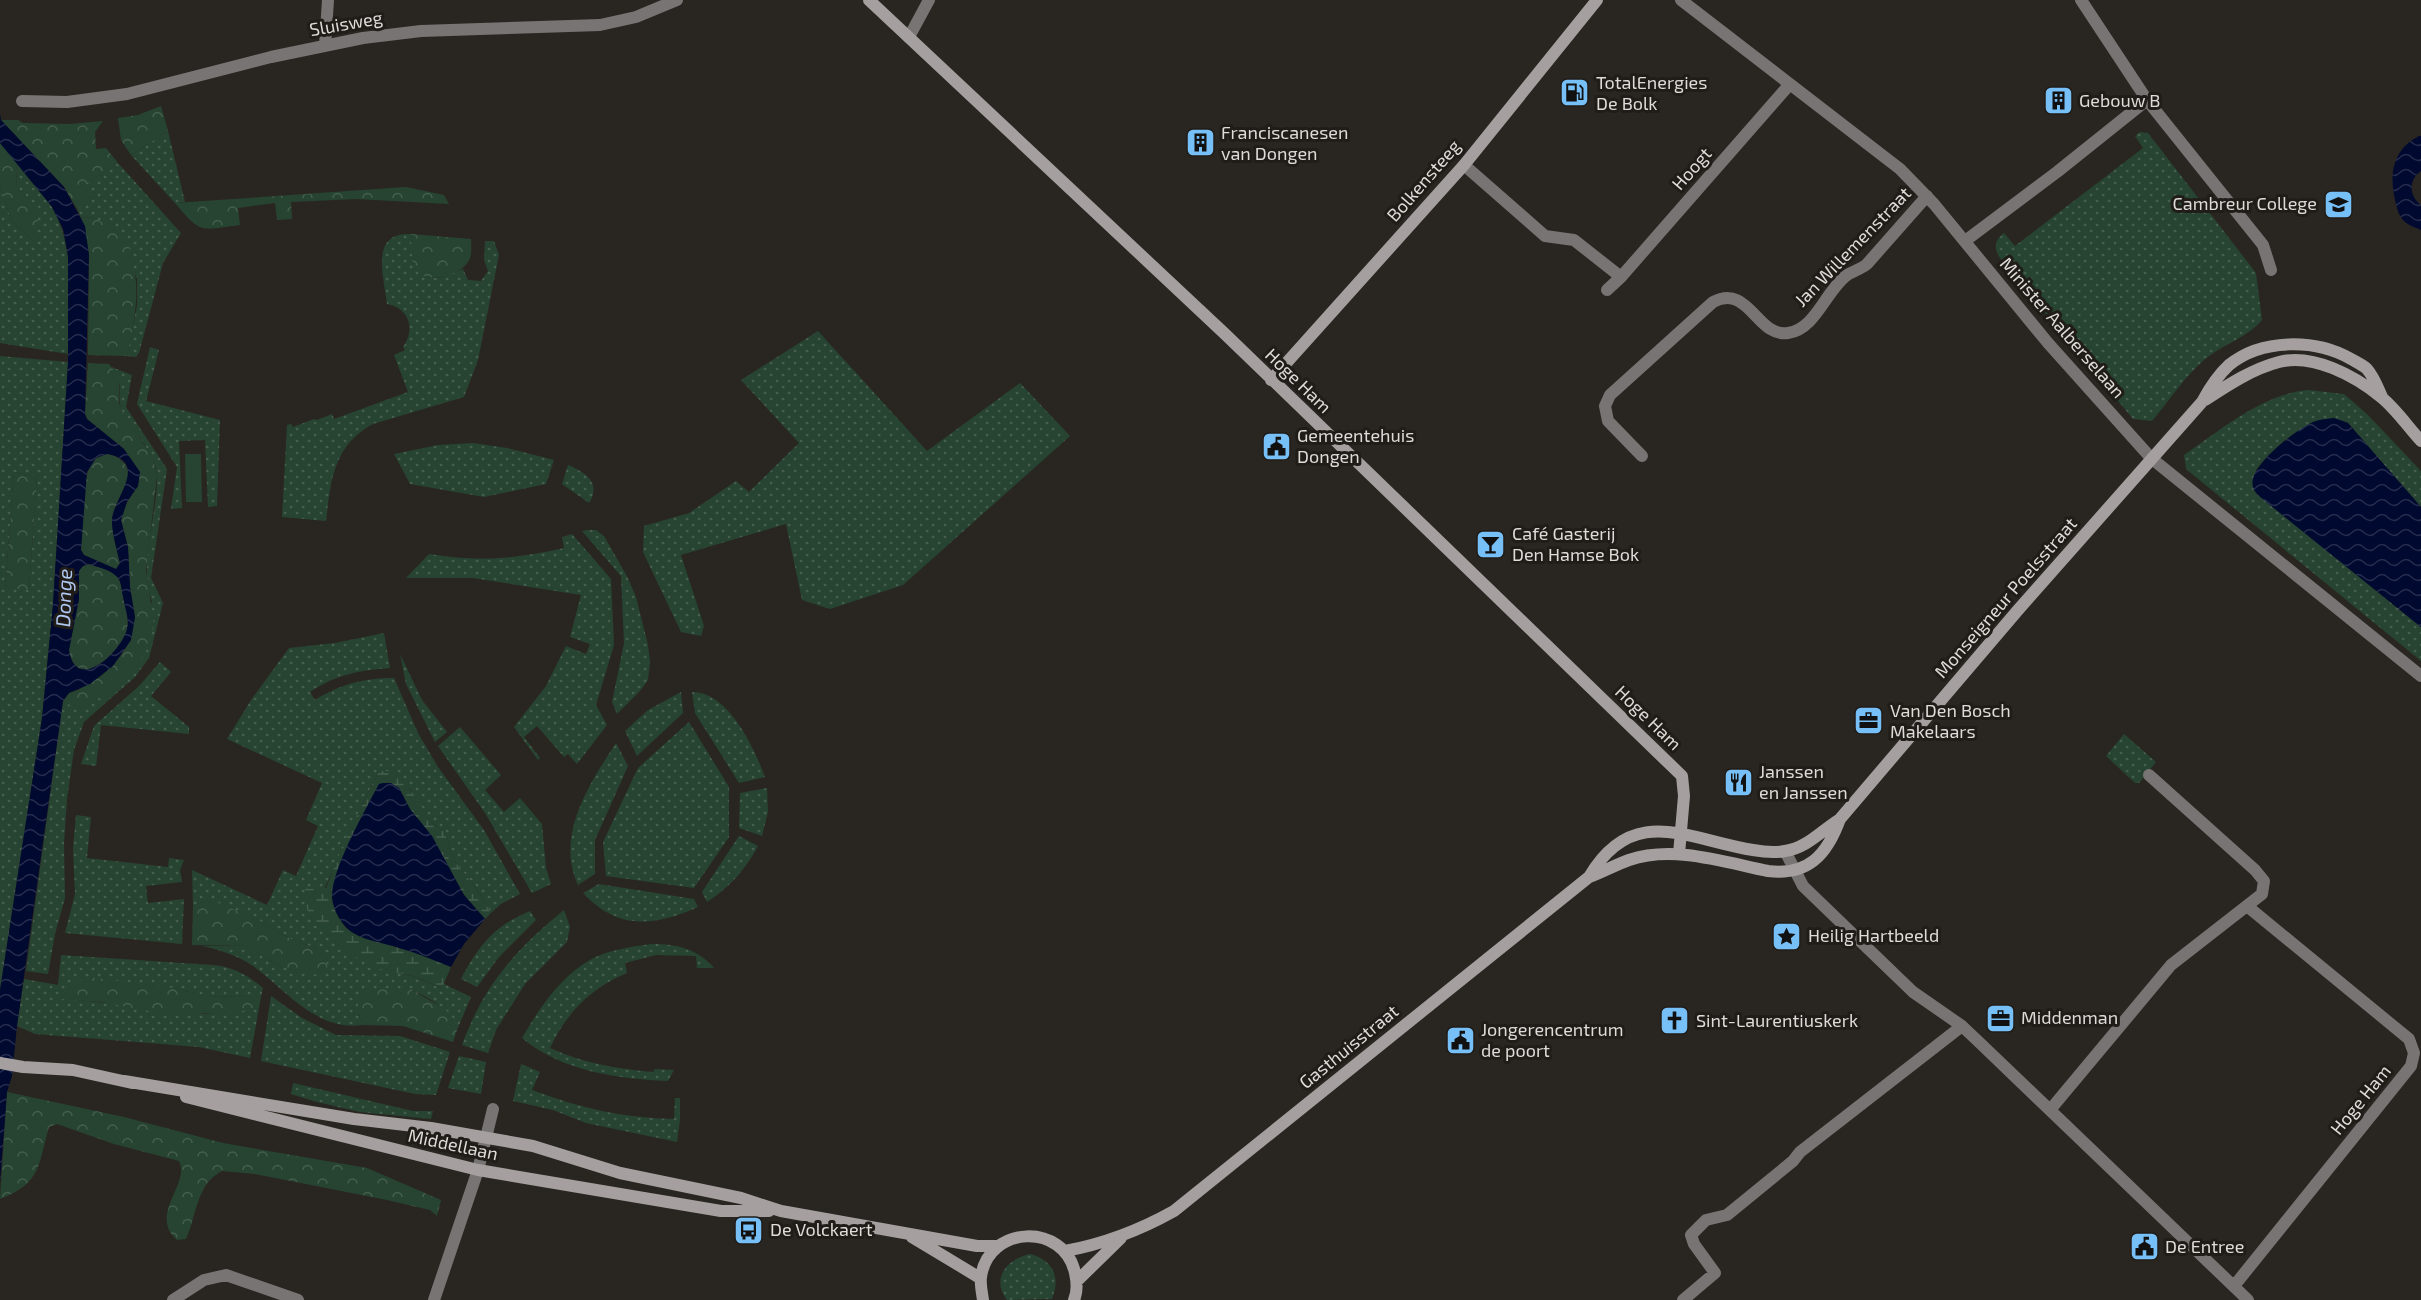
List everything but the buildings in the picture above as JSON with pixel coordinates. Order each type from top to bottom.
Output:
[{"type":"main road","name":"Hoge Ham","points":[[869,0],[1271,380],[1682,776],[1684,796],[1678,854]]},
{"type":"main road","name":"Bolkensteeg","points":[[1271,380],[1464,165],[1597,0]]},
{"type":"main road","name":"Monseigneur Poelsstraat","points":[[1785,851],[1806,844],[1840,819],[2151,458],[2202,402],[2213,382],[2230,364],[2252,352],[2279,345],[2311,345],[2341,353],[2366,368],[2382,398]]},
{"type":"main road","name":"Monseigneur Poelsstraat","points":[[2202,402],[2239,378],[2280,362],[2308,360],[2351,377],[2382,398]]},
{"type":"main road","points":[[2382,398],[2421,441]]},
{"type":"main road","name":"Monseigneur Poelsstraat","points":[[1795,871],[1813,862],[1825,851],[1840,819]]},
{"type":"main road","name":"Gasthuisstraat","points":[[1589,876],[1597,864],[1627,837],[1662,831],[1681,834]]},
{"type":"main road","points":[[1681,834],[1741,848],[1766,852],[1785,851]]},
{"type":"main road","points":[[1678,854],[1768,871],[1783,873],[1795,871]]},
{"type":"main road","name":"Gasthuisstraat","points":[[1065,1251],[1124,1235],[1174,1211],[1589,876],[1628,860],[1678,854]]},
{"type":"main road","name":"Middellaan","points":[[0,1063],[23,1067],[74,1070],[124,1081],[478,1170],[721,1211],[781,1211]]},
{"type":"main road","name":"Middellaan","points":[[124,1081],[354,1119],[486,1137],[533,1146],[620,1173],[741,1198],[781,1211],[977,1246],[997,1246]]},
{"type":"main road","name":"Middellaan","points":[[905,1233],[980,1278]]},
{"type":"main road","points":[[983,1300],[980,1278],[986,1261],[997,1246],[1013,1238],[1032,1235],[1050,1240],[1065,1251],[1074,1265],[1077,1281],[1074,1300]]},
{"type":"main road","name":"Gasthuisstraat","points":[[1077,1281],[1124,1235]]},
{"type":"street","points":[[325,46],[328,0]]},
{"type":"street","name":"Sluisweg","points":[[22,101],[67,102],[127,94],[271,57],[363,38],[421,31],[600,25],[636,17],[677,0]]},
{"type":"street","points":[[909,36],[929,0]]},
{"type":"street","name":"Minister Aalberselaan","points":[[1681,0],[1876,149],[1927,196],[2048,342],[2151,458],[2421,676]]},
{"type":"street","points":[[2081,0],[2147,100],[2263,245],[2271,270]]},
{"type":"street","name":"Hoogt","points":[[1607,290],[1621,278],[1790,84]]},
{"type":"street","points":[[1965,241],[2147,100]]},
{"type":"street","points":[[1464,165],[1545,236],[1574,240],[1621,278]]},
{"type":"street","name":"Jan Willemenstraat","points":[[1642,456],[1608,421],[1605,406],[1610,395],[1636,371],[1713,302],[1722,297],[1734,298],[1778,333],[1788,333],[1799,329],[1846,275],[1858,271],[1867,264],[1927,196]]},
{"type":"street","points":[[2050,1110],[2171,965],[2262,894],[2264,881],[2255,870],[2150,776]]},
{"type":"street","points":[[1785,851],[1803,886],[1913,992],[1962,1026],[2248,1300]]},
{"type":"street","name":"Hoge Ham","points":[[2234,1286],[2411,1066],[2414,1053],[2409,1039],[2247,906]]},
{"type":"street","points":[[1683,1300],[1715,1273],[1694,1244],[1691,1235],[1696,1228],[1706,1221],[1727,1215],[1793,1161],[1800,1152],[1962,1026]]},
{"type":"street","points":[[434,1300],[478,1170],[493,1109]]},
{"type":"street","points":[[172,1300],[204,1280],[226,1275],[298,1300]]},
{"type":"green space","points":[[161,106],[168,131],[131,155],[121,140],[118,118],[138,115]]},
{"type":"green space","points":[[1,120],[69,124],[103,121],[95,132],[96,149],[106,148],[118,163],[84,185],[91,201],[77,209],[64,187]]},
{"type":"green space","points":[[168,131],[185,202],[175,203],[131,155]]},
{"type":"green space","points":[[2140,132],[2148,133],[2256,273],[2262,320],[2249,332],[2211,354],[2183,381],[2152,421],[2133,419],[2000,258],[1996,248],[1997,241],[2004,233],[2015,246],[2143,148],[2135,136]]},
{"type":"green space","points":[[0,143],[16,161],[17,189],[39,208],[35,243],[11,220],[0,185]]},
{"type":"green space","points":[[16,161],[45,196],[61,226],[70,280],[68,354],[0,343],[0,185],[11,220],[34,242],[38,208],[17,189]]},
{"type":"green space","points":[[118,163],[181,233],[163,263],[136,357],[126,356],[137,305],[137,279],[116,229],[90,217],[81,218],[77,209],[91,201],[83,185]]},
{"type":"green space","points":[[406,187],[444,195],[449,204],[356,199],[291,202],[292,219],[277,220],[275,203],[238,208],[240,225],[209,229],[191,221],[175,203]]},
{"type":"green space","points":[[90,217],[119,230],[129,244],[136,279],[136,303],[126,356],[88,355],[89,255],[81,218]]},
{"type":"green space","points":[[411,234],[414,265],[432,278],[443,277],[463,269],[468,280],[481,281],[488,271],[484,260],[485,241],[494,241],[499,255],[478,360],[464,397],[373,424],[360,433],[349,443],[336,465],[326,521],[282,517],[287,425],[291,424],[293,427],[332,414],[334,419],[408,392],[394,355],[405,350],[403,347],[409,333],[408,320],[401,310],[387,304],[382,258],[389,240],[398,235]]},
{"type":"green space","points":[[411,234],[471,239],[470,258],[461,269],[446,276],[437,278],[422,275],[413,264]]},
{"type":"green space","points":[[818,331],[927,451],[1020,383],[1070,436],[903,585],[830,609],[802,600],[786,524],[681,555],[704,626],[701,636],[681,632],[643,552],[644,526],[689,513],[736,481],[749,492],[799,443],[741,380]]},
{"type":"green space","points":[[150,347],[159,350],[146,401],[220,420],[217,506],[208,507],[205,440],[179,441],[182,508],[171,509],[177,467],[137,404]]},
{"type":"green space","points":[[0,356],[68,362],[53,604],[42,718],[0,990]],"holes":[[[14,472],[37,477],[29,589],[5,589]]]},
{"type":"green space","points":[[88,363],[109,364],[119,378],[119,403],[123,413],[153,458],[157,476],[146,570],[154,625],[148,648],[132,672],[115,689],[86,706],[75,708],[63,701],[69,693],[101,676],[120,657],[131,640],[135,617],[130,587],[128,547],[121,520],[127,502],[138,486],[140,472],[124,449],[87,419],[85,414]]},
{"type":"green space","points":[[109,366],[132,375],[126,407],[167,469],[151,578],[163,603],[149,658],[135,677],[84,722],[74,750],[64,843],[65,898],[55,934],[48,974],[26,971],[63,701],[80,706],[96,700],[152,602],[148,586],[147,555],[156,494],[156,469],[149,452],[121,409],[119,381]]},
{"type":"green space","points":[[2308,390],[2344,394],[2368,415],[2421,471],[2421,507],[2348,423],[2336,419],[2310,425],[2285,440],[2274,450],[2256,470],[2257,494],[2421,627],[2421,661],[2186,469],[2184,455],[2243,414],[2275,398]]},
{"type":"green space","points":[[473,443],[507,448],[554,460],[546,484],[484,497],[410,484],[394,454],[438,445]]},
{"type":"green space","points":[[111,454],[122,461],[127,468],[128,476],[112,520],[120,563],[116,569],[84,555],[81,550],[87,475],[95,460],[100,456]]},
{"type":"green space","points":[[185,454],[201,454],[202,502],[186,502]]},
{"type":"green space","points":[[568,465],[586,475],[593,484],[593,496],[589,503],[562,484]]},
{"type":"green space","points":[[14,472],[37,477],[29,589],[5,589]]},
{"type":"green space","points":[[596,530],[604,536],[628,578],[636,597],[648,645],[650,662],[648,680],[617,714],[612,702],[624,643],[621,576],[582,531]]},
{"type":"green space","points":[[572,534],[611,579],[614,645],[596,705],[607,725],[577,764],[568,754],[564,757],[537,726],[524,737],[540,758],[538,760],[514,727],[546,686],[566,646],[586,654],[590,644],[570,637],[581,595],[473,578],[406,578],[429,554],[481,559],[529,555],[564,548],[562,537]]},
{"type":"green space","points":[[89,564],[110,571],[119,579],[128,625],[117,648],[108,657],[99,665],[89,669],[80,669],[73,663],[69,650],[79,599],[79,570]]},
{"type":"green space","points":[[384,633],[390,668],[348,674],[329,681],[310,692],[315,700],[353,683],[394,678],[418,733],[438,767],[484,830],[520,894],[501,904],[491,913],[477,889],[456,863],[444,831],[431,822],[410,789],[378,773],[311,917],[337,944],[381,969],[416,977],[441,988],[444,984],[471,997],[457,1030],[445,1010],[412,990],[358,1014],[363,1025],[346,1025],[317,1016],[247,962],[228,953],[202,946],[245,946],[281,967],[318,949],[291,939],[258,920],[204,901],[193,906],[192,870],[267,905],[283,870],[296,876],[318,826],[306,820],[322,783],[227,739],[251,700],[289,648],[335,643]]},
{"type":"green space","points":[[400,654],[422,700],[447,732],[435,742],[406,684]]},
{"type":"green space","points":[[160,662],[171,672],[151,696],[189,727],[189,734],[101,725],[96,766],[81,764],[94,726],[139,686]]},
{"type":"green space","points":[[681,692],[683,713],[637,756],[625,731],[648,710]]},
{"type":"green space","points":[[692,692],[705,694],[728,711],[747,737],[765,777],[739,783],[695,713]]},
{"type":"green space","points":[[689,722],[729,787],[729,837],[694,888],[606,876],[603,842],[638,768]]},
{"type":"green space","points":[[460,727],[501,775],[485,790],[504,812],[520,798],[542,824],[546,868],[551,884],[532,893],[485,813],[438,746]]},
{"type":"green space","points":[[2124,734],[2156,762],[2139,783],[2135,783],[2106,756]]},
{"type":"green space","points":[[616,743],[628,766],[595,840],[595,874],[578,885],[572,867],[570,848],[573,829],[586,793]]},
{"type":"green space","points":[[390,771],[399,776],[418,800],[431,822],[444,831],[456,863],[477,889],[491,913],[485,919],[464,895],[432,837],[410,809],[399,788],[356,828],[338,872],[332,898],[346,928],[357,935],[420,954],[451,967],[442,988],[419,978],[380,969],[359,959],[325,933],[309,913],[305,903],[305,889],[326,888],[345,839],[378,773]]},
{"type":"green space","points":[[767,788],[768,812],[762,836],[739,828],[740,793]]},
{"type":"green space","points":[[76,815],[91,817],[87,858],[168,867],[169,858],[184,860],[180,870],[182,882],[146,886],[148,903],[184,899],[182,944],[65,933],[75,894],[73,849]]},
{"type":"green space","points":[[739,836],[758,846],[736,877],[707,902],[702,892]]},
{"type":"green space","points":[[599,884],[694,899],[698,907],[652,921],[623,919],[596,905],[583,893]]},
{"type":"green space","points":[[212,900],[258,920],[291,939],[318,949],[326,960],[328,969],[318,975],[281,967],[245,946],[192,945],[193,906]]},
{"type":"green space","points":[[564,910],[570,927],[567,942],[525,984],[496,1030],[488,1053],[462,1045],[480,1004],[503,970],[530,940]]},
{"type":"green space","points":[[530,911],[536,920],[499,957],[477,987],[461,979],[481,946],[497,930]]},
{"type":"green space","points":[[653,944],[670,945],[694,952],[714,968],[697,968],[696,956],[656,955],[625,963],[627,973],[602,986],[581,1003],[564,1023],[550,1048],[575,1058],[613,1067],[653,1072],[655,1069],[674,1070],[668,1081],[610,1075],[572,1066],[537,1049],[522,1038],[554,991],[574,971],[611,951]]},
{"type":"green space","points":[[61,955],[213,965],[234,970],[246,976],[263,988],[261,997],[205,996],[174,988],[61,998],[204,1014],[259,1008],[250,1058],[199,1047],[35,1034],[17,1026],[24,979],[58,985]]},
{"type":"green space","points":[[88,977],[174,988],[205,996],[261,997],[259,1008],[237,1012],[169,1015],[101,1002],[61,999],[72,984]]},
{"type":"green space","points":[[376,989],[412,990],[445,1009],[453,1018],[457,1030],[453,1042],[403,1026],[363,1025],[358,1013],[359,1001],[363,993]]},
{"type":"green space","points":[[271,996],[302,1018],[336,1035],[400,1036],[450,1052],[436,1095],[415,1094],[261,1061]]},
{"type":"green space","points":[[459,1056],[486,1062],[481,1094],[448,1088]]},
{"type":"green space","points":[[521,1064],[540,1072],[532,1090],[602,1111],[637,1117],[674,1119],[675,1098],[680,1098],[677,1142],[586,1123],[553,1110],[513,1101]]},
{"type":"green space","points":[[293,1083],[413,1111],[433,1111],[431,1119],[360,1112],[291,1094]]},
{"type":"green space","points":[[7,1092],[124,1117],[223,1143],[367,1168],[441,1200],[437,1216],[430,1210],[387,1200],[255,1174],[222,1171],[213,1177],[202,1192],[186,1239],[177,1240],[169,1230],[167,1220],[168,1210],[180,1179],[179,1161],[114,1144],[57,1124],[49,1127],[40,1162],[31,1179],[14,1193],[0,1199]]},
{"type":"green space","points":[[1031,1254],[1045,1261],[1053,1271],[1056,1284],[1052,1299],[1007,1300],[1000,1284],[1004,1270],[1015,1260]]},
{"type":"water","name":"Donge","points":[[0,114],[1,120],[64,187],[85,226],[89,255],[85,414],[87,419],[124,449],[140,472],[138,486],[127,502],[121,520],[128,547],[130,587],[135,617],[131,640],[113,666],[90,684],[69,693],[63,701],[12,1076],[7,1092],[0,1183],[0,990],[42,718],[53,604],[68,362],[68,256],[63,229],[52,207],[0,143]],"holes":[[[107,454],[120,458],[126,465],[128,473],[112,521],[120,563],[116,569],[84,555],[81,550],[87,472],[96,458]],[[89,564],[110,571],[119,579],[128,625],[117,648],[108,657],[99,665],[89,669],[80,669],[73,663],[69,650],[79,599],[79,571],[83,566]]]},
{"type":"water","points":[[2421,136],[2421,171],[2412,183],[2412,193],[2421,205],[2421,230],[2408,224],[2400,216],[2393,190],[2393,172],[2398,155],[2410,141]]},
{"type":"water","points":[[2334,418],[2348,423],[2421,507],[2421,627],[2265,501],[2253,487],[2253,479],[2257,470],[2274,451],[2311,423]]},
{"type":"water","points":[[391,783],[399,788],[410,809],[432,836],[464,895],[485,919],[464,944],[451,967],[355,934],[342,922],[334,906],[332,895],[334,883],[344,854],[379,784]]},
{"type":"place","name":"TotalEnergies De Bolk","points":[[1575,93]]},
{"type":"place","name":"Gebouw B","points":[[2058,101]]},
{"type":"place","name":"Franciscanesen van Dongen","points":[[1200,143]]},
{"type":"place","name":"Cambreur College","points":[[2338,204]]},
{"type":"place","name":"Gemeentehuis Dongen","points":[[1276,446]]},
{"type":"place","name":"Café Gasterij Den Hamse Bok","points":[[1491,544]]},
{"type":"place","name":"Van Den Bosch Makelaars","points":[[1869,721]]},
{"type":"place","name":"Janssen en Janssen","points":[[1738,782]]},
{"type":"place","name":"Heilig Hartbeeld","points":[[1787,936]]},
{"type":"place","name":"Middenman","points":[[2000,1018]]},
{"type":"place","name":"Sint-Laurentiuskerk","points":[[1675,1021]]},
{"type":"place","name":"Jongerencentrum de poort","points":[[1460,1040]]},
{"type":"place","name":"De Volckaert","points":[[749,1230]]},
{"type":"place","name":"De Entree","points":[[2144,1247]]}]
